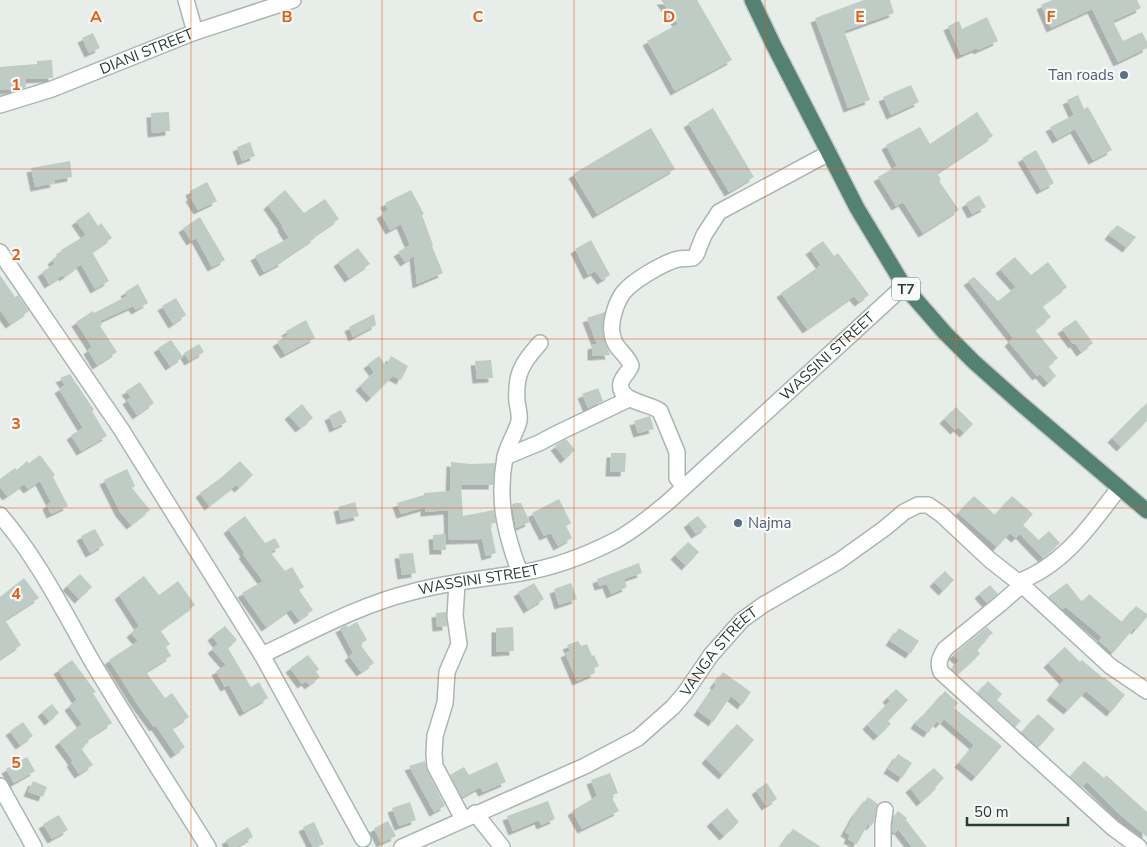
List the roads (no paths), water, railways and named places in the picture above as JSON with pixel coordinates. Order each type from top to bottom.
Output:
[{"type":"highway","name":"T7","points":[[752,0],[828,153],[862,216],[904,286],[945,333],[974,362],[1147,510]]},
{"type":"street","points":[[186,0],[195,32]]},
{"type":"street","name":"DIANI STREET","points":[[0,105],[52,89],[195,32],[293,0]]},
{"type":"street","points":[[684,486],[677,478],[677,452],[660,411],[654,407],[629,399],[621,386],[621,382],[630,369],[630,364],[619,351],[611,331],[613,317],[623,293],[636,281],[658,268],[680,258],[693,258],[704,235],[719,212],[828,153]]},
{"type":"street","points":[[0,252],[121,429],[262,655],[363,839]]},
{"type":"street","name":"WASSINI STREET","points":[[262,655],[359,609],[410,592],[520,573],[565,561],[618,539],[647,519],[721,455],[904,286]]},
{"type":"street","points":[[520,573],[507,538],[503,513],[505,457],[508,444],[520,418],[517,394],[520,373],[523,364],[540,343]]},
{"type":"street","points":[[505,457],[539,443],[629,399]]},
{"type":"street","points":[[1119,488],[1079,540],[1046,568],[1020,583],[944,649],[939,659],[939,665],[941,672],[1113,828],[1138,847]]},
{"type":"street","name":"VANGA STREET","points":[[402,847],[585,766],[638,738],[673,707],[685,693],[710,655],[742,620],[763,605],[839,561],[904,512],[918,505],[928,505],[941,514],[990,560],[1020,583],[1110,666],[1128,680],[1147,691]]},
{"type":"street","points":[[0,515],[18,536],[44,576],[94,664],[208,847]]},
{"type":"street","points":[[457,583],[455,616],[459,644],[447,672],[445,703],[435,736],[435,766],[469,816],[502,847]]},
{"type":"street","points":[[0,786],[34,847]]},
{"type":"street","points":[[883,847],[885,810]]},
{"type":"place","name":"Tan roads","points":[[1124,75]]},
{"type":"place","name":"Najma","points":[[738,523]]}]
